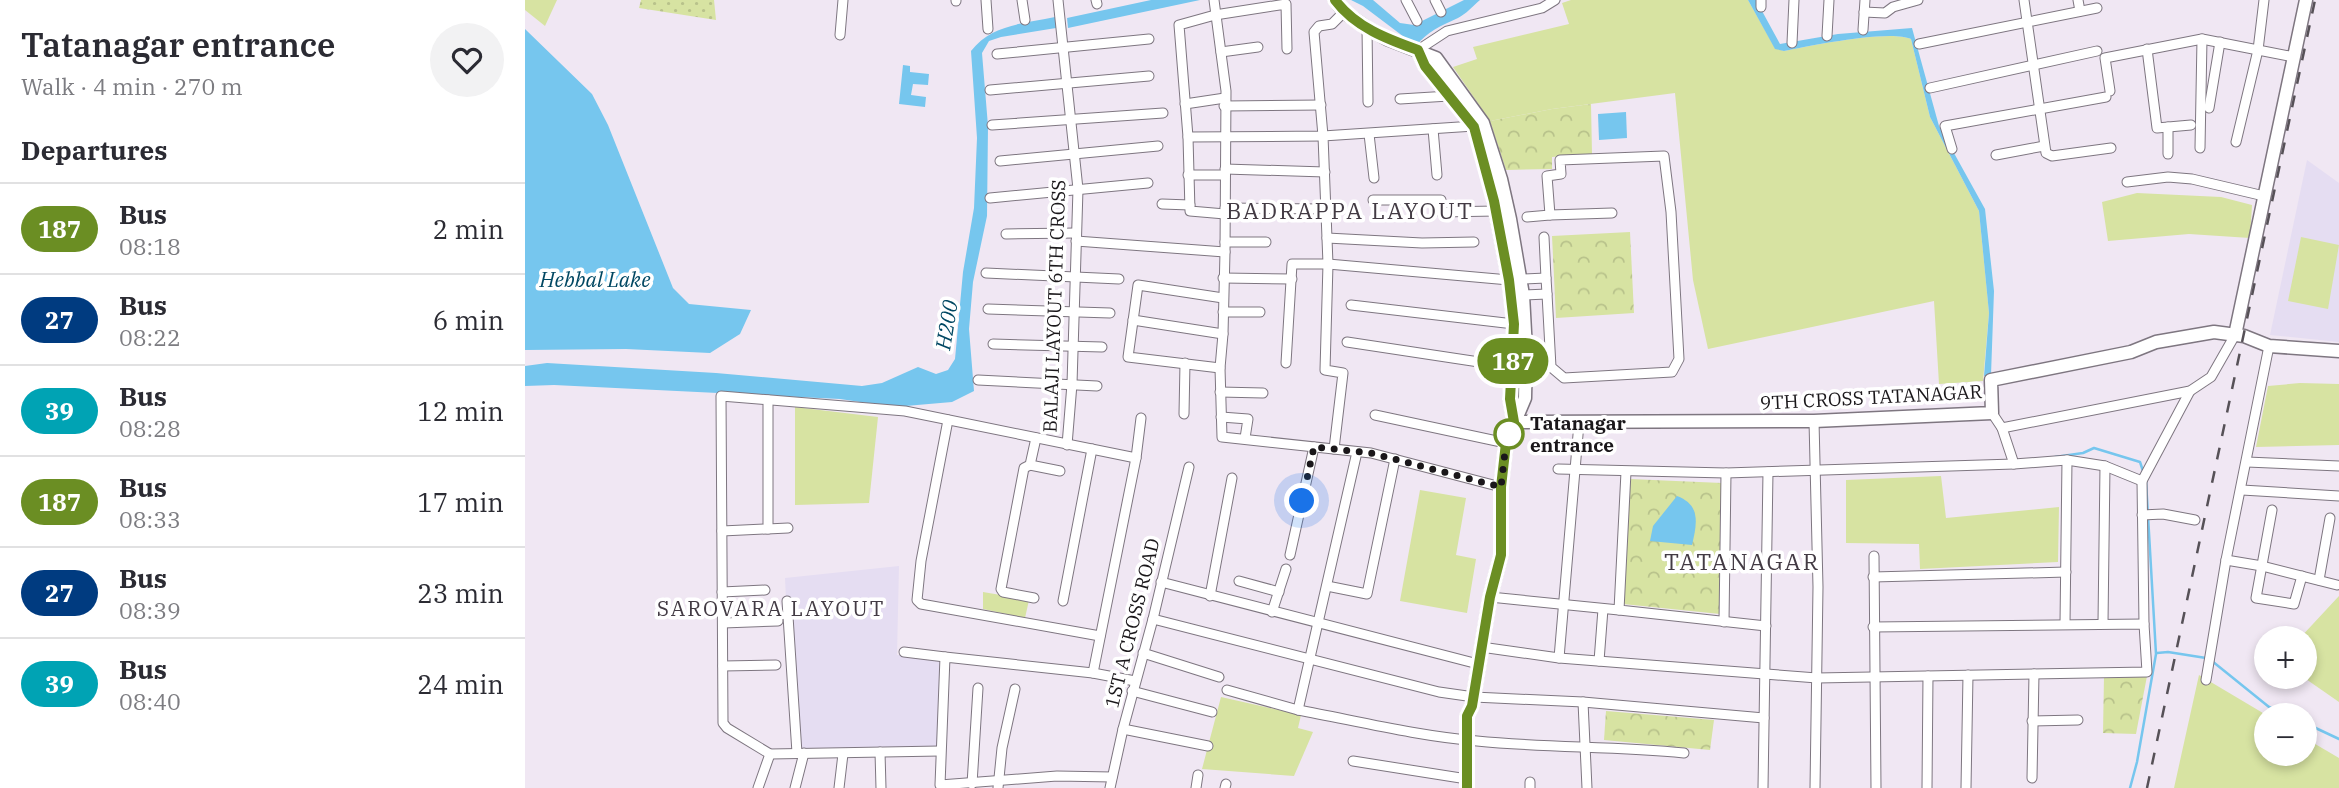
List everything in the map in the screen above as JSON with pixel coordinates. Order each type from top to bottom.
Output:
[{"type":"street","points":[[840,35],[843,0]]},
{"type":"street","points":[[986,0],[988,29]]},
{"type":"street","points":[[1022,0],[1025,20]]},
{"type":"street","name":"BALAJI LAYOUT 6TH CROSS","points":[[1058,0],[1078,189],[1072,384],[1067,445]]},
{"type":"street","points":[[1214,0],[1226,137],[1223,334],[1220,368],[1222,437],[1357,452],[1395,459],[1501,487]]},
{"type":"street","points":[[1406,0],[1417,21]]},
{"type":"street","points":[[1435,0],[1441,12]]},
{"type":"street","points":[[1418,50],[1447,31],[1542,8],[1555,0]]},
{"type":"street","points":[[1792,43],[1794,0]]},
{"type":"street","points":[[1827,36],[1829,0]]},
{"type":"street","points":[[1863,30],[1865,0]]},
{"type":"street","points":[[1864,12],[1885,13],[1893,7],[1918,0]]},
{"type":"street","points":[[2024,0],[2046,153],[2052,156],[2111,148]]},
{"type":"street","points":[[2078,0],[2080,11]]},
{"type":"street","points":[[2236,142],[2257,50],[2264,0]]},
{"type":"street","points":[[2002,428],[2190,391],[2211,377],[2235,335],[2306,0]]},
{"type":"street","points":[[1287,49],[1286,4],[1215,15],[1179,25],[1188,137],[1190,211],[1326,209]]},
{"type":"street","points":[[1334,449],[1343,373],[1325,370],[1328,264],[1323,136],[1314,32],[1319,26],[1332,24],[1340,6],[1367,29],[1436,58],[1483,123],[1515,279],[1510,399],[1514,422]]},
{"type":"street","points":[[1919,44],[2097,8]]},
{"type":"street","points":[[1367,29],[1369,102]]},
{"type":"street","points":[[997,54],[1149,39]]},
{"type":"street","points":[[1952,149],[1945,126],[2108,94],[2105,58],[2202,39],[2294,57]]},
{"type":"street","points":[[2200,148],[2202,39]]},
{"type":"street","points":[[2209,108],[2220,42]]},
{"type":"street","points":[[1220,52],[1258,47]]},
{"type":"street","points":[[2147,49],[2157,128],[2191,125]]},
{"type":"street","points":[[1418,50],[1425,66],[1474,127],[1499,204]]},
{"type":"street","points":[[1930,88],[2097,51]]},
{"type":"street","points":[[990,90],[1149,76]]},
{"type":"street","points":[[1400,99],[1449,96]]},
{"type":"street","points":[[1185,104],[1225,102],[1321,105]]},
{"type":"street","points":[[992,125],[1163,113]]},
{"type":"street","points":[[1188,137],[1323,136],[1474,127]]},
{"type":"street","points":[[2168,127],[2168,154]]},
{"type":"street","points":[[1433,129],[1437,175]]},
{"type":"street","points":[[1369,134],[1374,178]]},
{"type":"street","points":[[1000,161],[1158,146]]},
{"type":"street","points":[[1996,155],[2045,146]]},
{"type":"street","points":[[1544,237],[1551,367],[1564,378],[1672,372],[1679,359],[1671,212],[1664,156],[1560,160],[1561,174],[1547,176],[1550,215]]},
{"type":"street","points":[[1188,175],[1225,172],[1325,172]]},
{"type":"street","points":[[2127,182],[2168,177],[2192,179],[2264,196]]},
{"type":"street","points":[[990,198],[1148,183]]},
{"type":"street","points":[[1373,200],[1441,200],[1441,212],[1499,204]]},
{"type":"street","points":[[1162,204],[1190,205]]},
{"type":"street","points":[[1527,217],[1612,213]]},
{"type":"street","points":[[1006,234],[1225,247],[1266,242]]},
{"type":"street","points":[[1327,238],[1422,243],[1474,242]]},
{"type":"street","points":[[1286,363],[1292,264],[1328,264],[1515,279],[1546,278]]},
{"type":"street","points":[[986,273],[1119,279]]},
{"type":"street","points":[[1223,278],[1292,279]]},
{"type":"street","points":[[1353,761],[1469,785],[1470,741],[1467,716],[1473,702],[1490,597],[1501,555],[1501,487],[1506,443],[1525,398],[1523,295],[1515,279]]},
{"type":"street","points":[[1220,368],[1128,357],[1138,285],[1223,298]]},
{"type":"street","points":[[1523,295],[1547,294]]},
{"type":"street","points":[[1351,305],[1514,324]]},
{"type":"street","points":[[988,309],[1110,313]]},
{"type":"street","points":[[1223,312],[1260,312]]},
{"type":"street","points":[[1133,320],[1223,334]]},
{"type":"street","name":"9TH CROSS TATANAGAR","points":[[1514,422],[1814,421],[1992,413],[1991,380],[2130,352],[2155,342],[2214,332],[2235,335]]},
{"type":"street","points":[[2235,335],[2269,346],[2339,351]]},
{"type":"street","points":[[1347,342],[1512,367]]},
{"type":"street","points":[[993,344],[1102,347]]},
{"type":"street","points":[[2206,680],[2226,560],[2269,346]]},
{"type":"street","points":[[1184,414],[1185,363]]},
{"type":"street","points":[[978,380],[1097,386]]},
{"type":"street","points":[[1481,647],[1559,658],[1817,678],[2147,673],[2143,478],[2190,391]]},
{"type":"street","points":[[1220,393],[1263,393]]},
{"type":"street","points":[[940,751],[770,754],[723,723],[721,396],[905,411],[1136,458]]},
{"type":"street","points":[[768,400],[768,529]]},
{"type":"street","points":[[1992,413],[2002,428],[2014,464]]},
{"type":"street","points":[[1375,415],[1506,443]]},
{"type":"street","points":[[1221,416],[1248,419],[1245,438]]},
{"type":"street","points":[[1094,673],[1142,418]]},
{"type":"street","points":[[948,420],[921,561],[917,600],[921,604],[1100,636]]},
{"type":"street","points":[[1814,421],[1818,584],[1815,788]]},
{"type":"street","points":[[1559,658],[1579,423]]},
{"type":"street","points":[[1030,465],[1036,438]]},
{"type":"street","points":[[1290,555],[1314,447]]},
{"type":"street","points":[[1063,601],[1092,449]]},
{"type":"street","points":[[1298,710],[1357,452]]},
{"type":"street","points":[[1327,586],[1367,594],[1395,459]]},
{"type":"street","points":[[1558,469],[1726,473],[2067,460],[2105,466],[2143,478]]},
{"type":"street","points":[[2065,624],[2067,460]]},
{"type":"street","points":[[2247,462],[2339,466]]},
{"type":"street","points":[[1034,598],[1003,592],[1001,589],[1024,468],[1030,465],[1060,471]]},
{"type":"street","points":[[2103,623],[2105,466]]},
{"type":"street","name":"1ST A CROSS ROAD","points":[[1110,788],[1189,467]]},
{"type":"street","points":[[1619,610],[1626,472]]},
{"type":"street","points":[[1763,788],[1768,472]]},
{"type":"street","points":[[1724,622],[1726,473]]},
{"type":"street","points":[[1210,596],[1232,478]]},
{"type":"street","points":[[2242,490],[2339,496]]},
{"type":"street","points":[[2272,510],[2256,598],[2294,604],[2302,576]]},
{"type":"street","points":[[2142,515],[2163,514],[2195,520]]},
{"type":"street","points":[[2319,580],[2330,519]]},
{"type":"street","points":[[722,531],[787,528]]},
{"type":"street","points":[[1874,555],[1875,788]]},
{"type":"street","points":[[2226,560],[2337,585]]},
{"type":"street","points":[[1272,612],[1286,569]]},
{"type":"street","points":[[1873,577],[2066,572]]},
{"type":"street","points":[[1239,581],[1279,592]]},
{"type":"street","points":[[1161,582],[1478,664]]},
{"type":"street","points":[[722,592],[765,590]]},
{"type":"street","points":[[1490,597],[1766,626]]},
{"type":"street","points":[[787,601],[801,753],[795,788]]},
{"type":"street","points":[[1599,661],[1603,609]]},
{"type":"street","points":[[1153,619],[1473,702],[1583,702],[1764,718]]},
{"type":"street","points":[[723,623],[778,621]]},
{"type":"street","points":[[1873,627],[2144,624]]},
{"type":"street","points":[[904,652],[1094,673],[1212,712]]},
{"type":"street","points":[[1143,653],[1219,677]]},
{"type":"street","points":[[944,657],[940,785],[997,784],[1057,776],[1112,777]]},
{"type":"street","points":[[723,666],[776,665]]},
{"type":"street","points":[[2032,778],[2034,674]]},
{"type":"street","points":[[1966,788],[1968,675]]},
{"type":"street","points":[[1927,788],[1928,676]]},
{"type":"street","points":[[972,784],[978,688]]},
{"type":"street","points":[[997,784],[1015,689]]},
{"type":"street","points":[[1227,690],[1298,710],[1470,741],[1586,748],[1629,747],[1684,753]]},
{"type":"street","points":[[1583,702],[1587,788]]},
{"type":"street","points":[[2032,721],[2078,720]]},
{"type":"street","points":[[1123,729],[1208,746]]},
{"type":"street","points":[[880,752],[881,788]]},
{"type":"street","points":[[758,788],[770,754]]},
{"type":"street","points":[[839,788],[843,754]]},
{"type":"street","points":[[1196,788],[1198,775]]},
{"type":"shaded area","points":[[2307,160],[2339,183],[2339,342],[2270,335]]},
{"type":"shaded area","points":[[899,566],[897,655],[942,659],[939,748],[793,749],[785,578]]},
{"type":"green space","points":[[525,0],[557,0],[545,26],[525,10]]},
{"type":"green space","points":[[641,0],[714,0],[716,20],[639,8]]},
{"type":"green space","points":[[1571,0],[1748,0],[1775,48],[1784,51],[1868,37],[1901,36],[1911,39],[1930,117],[1979,211],[1989,313],[1983,381],[1939,384],[1934,301],[1708,349],[1693,280],[1675,93],[1552,109],[1490,121],[1453,67],[1477,59],[1473,47],[1569,24],[1562,3]]},
{"type":"green space","points":[[1591,104],[1592,154],[1552,157],[1552,169],[1506,170],[1490,121]]},
{"type":"green space","points":[[2137,193],[2221,197],[2252,205],[2250,238],[2189,234],[2108,241],[2102,202]]},
{"type":"green space","points":[[1630,232],[1634,313],[1556,318],[1552,236]]},
{"type":"green space","points":[[2301,237],[2339,245],[2328,309],[2288,301]]},
{"type":"green space","points":[[2339,384],[2339,445],[2256,447],[2268,386]]},
{"type":"green space","points":[[795,407],[878,417],[869,503],[795,505]]},
{"type":"green space","points":[[1941,476],[1946,518],[2059,507],[2058,562],[1920,569],[1919,544],[1846,543],[1846,480]]},
{"type":"green space","points":[[1630,479],[1722,483],[1720,614],[1623,604]]},
{"type":"green space","points":[[1420,490],[1466,498],[1456,555],[1476,559],[1467,613],[1400,601]]},
{"type":"green space","points":[[983,592],[1029,600],[1025,618],[983,609]]},
{"type":"green space","points":[[2339,596],[2339,702],[2317,687],[2317,626],[2311,626]]},
{"type":"green space","points":[[2199,675],[2254,708],[2254,766],[2317,766],[2317,745],[2339,758],[2339,788],[2174,788]]},
{"type":"green space","points":[[2104,676],[2147,676],[2136,734],[2103,733]]},
{"type":"green space","points":[[1221,697],[1301,715],[1298,728],[1313,732],[1294,776],[1202,769]]},
{"type":"green space","points":[[1606,711],[1714,720],[1710,750],[1604,740]]},
{"type":"water","points":[[1151,0],[1200,0],[1068,28],[1067,18]]},
{"type":"water","points":[[1351,0],[1373,0],[1400,23],[1414,25],[1464,0],[1480,0],[1461,16],[1430,33],[1416,46]]},
{"type":"water","points":[[1748,0],[1756,0],[1780,44],[1838,34],[1912,28],[1939,126],[1985,209],[1994,291],[1991,375],[1984,376],[1989,313],[1979,211],[1930,117],[1911,39],[1901,36],[1868,37],[1784,51],[1775,49]]},
{"type":"water","points":[[1055,17],[1056,28],[989,41],[982,53],[988,126],[987,216],[973,282],[969,329],[974,391],[952,402],[894,407],[840,399],[554,385],[525,386],[525,366],[547,363],[716,373],[862,386],[882,383],[918,367],[936,374],[948,370],[955,359],[963,272],[974,208],[977,138],[971,51],[988,35],[998,30]]},
{"type":"water","name":"Hebbal Lake","points":[[525,29],[592,94],[608,125],[673,288],[689,304],[751,310],[740,334],[710,353],[626,349],[525,350]]},
{"type":"water","points":[[903,65],[910,66],[910,72],[929,74],[928,85],[913,84],[911,95],[926,97],[925,107],[899,104]]},
{"type":"water","points":[[1626,112],[1627,138],[1599,140],[1598,114]]},
{"type":"water","points":[[1677,496],[1694,510],[1696,523],[1692,545],[1650,541],[1653,526]]},
{"type":"waterway","points":[[2055,457],[2083,453],[2094,448],[2140,462],[2143,471]]},
{"type":"waterway","points":[[2130,788],[2156,654],[2146,481]]},
{"type":"waterway","points":[[2157,653],[2168,652],[2206,658]]},
{"type":"waterway","points":[[2212,661],[2264,703]]},
{"type":"waterway","points":[[2317,729],[2339,739]]},
{"type":"railway","points":[[2147,788],[2315,0]]},
{"type":"bus line","name":"187","points":[[1335,0],[1344,12],[1367,29],[1418,50],[1425,66],[1474,127],[1491,187],[1509,280],[1514,324],[1510,399],[1514,422],[1506,443],[1501,487],[1501,555],[1490,597],[1472,706],[1467,716],[1467,788]]},
{"type":"place","name":"Tatanagar entrance","points":[[1509,434]]},
{"type":"district","name":"BADRAPPA LAYOUT","points":[[1350,210]]},
{"type":"district","name":"TATANAGAR","points":[[1742,561]]},
{"type":"district","name":"SAROVARA LAYOUT","points":[[771,608]]},
{"type":"route","points":[[1302,501],[1314,447],[1371,453],[1501,487],[1509,434]]},
{"type":"water label","name":"H200","points":[[946,325]]}]
